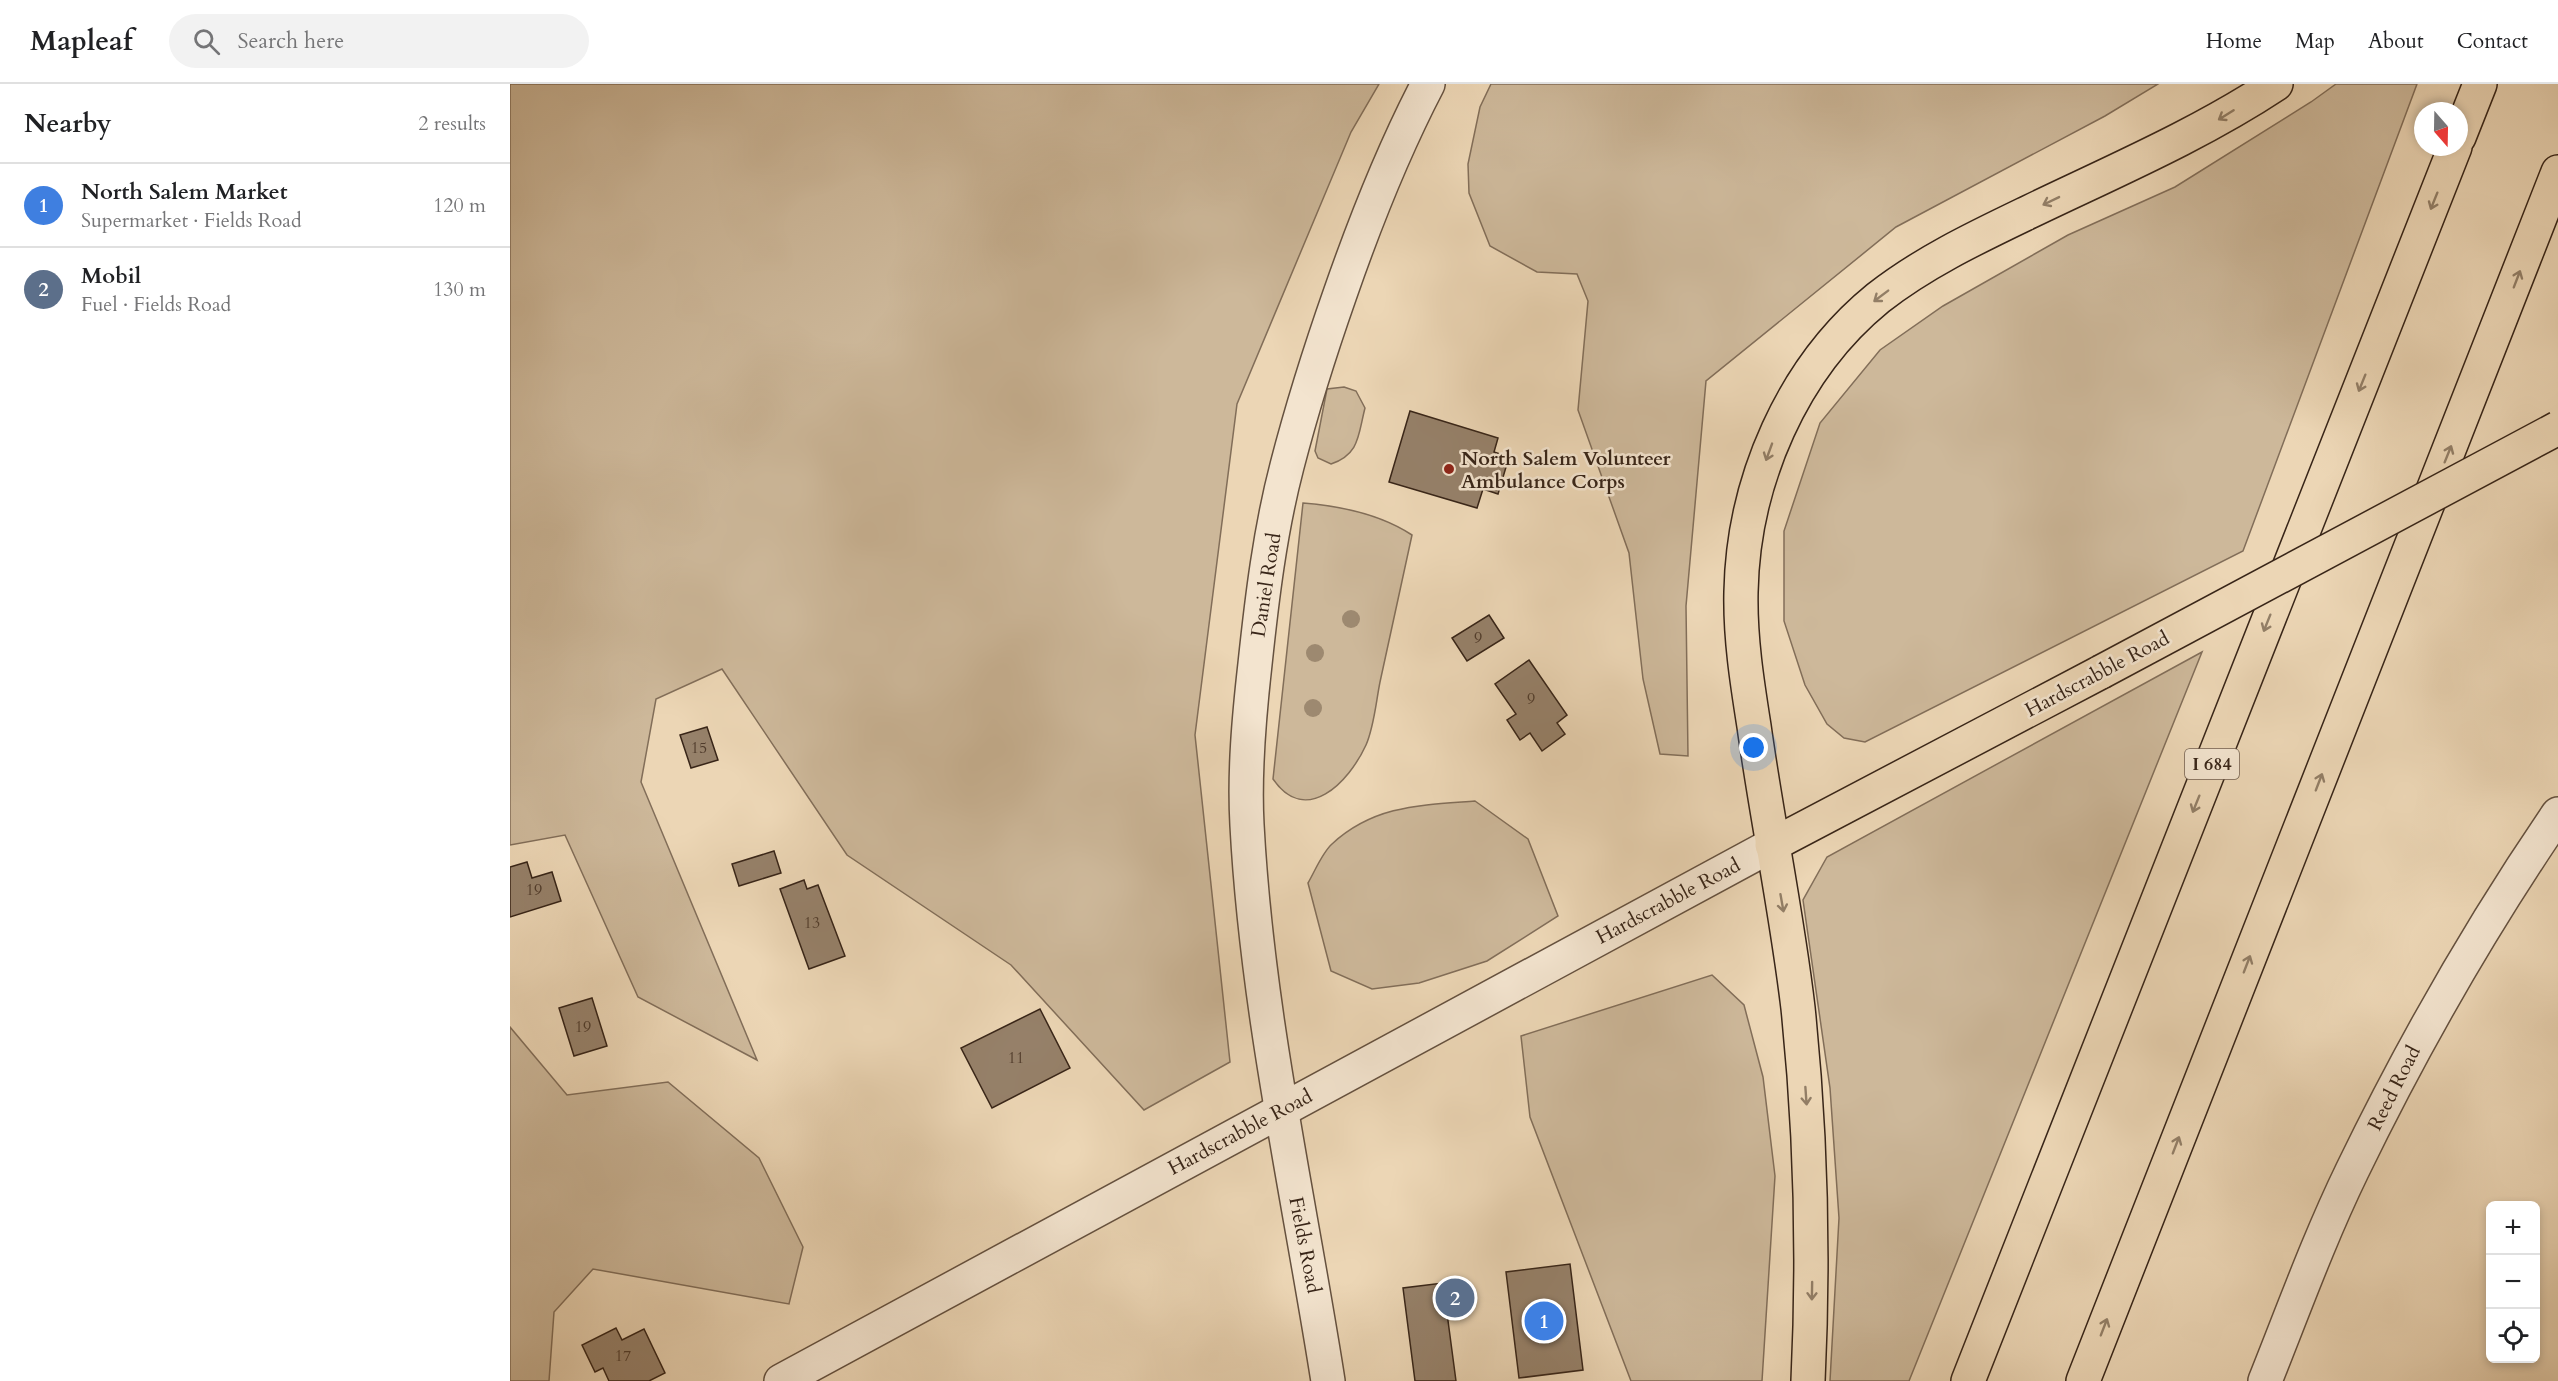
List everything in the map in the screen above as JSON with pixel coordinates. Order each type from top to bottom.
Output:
[{"type":"main road","points":[[1808,1381],[1812,1293],[1806,1097],[1797,1005],[1743,647],[1741,590],[1747,532],[1759,481],[1776,434],[1802,385],[1837,337],[1876,299],[1921,267],[1972,239],[2217,120],[2276,84]]},
{"type":"main road","points":[[2468,114],[2480,84]]},
{"type":"main road","name":"I 684","points":[[1968,1381],[2451,156]]},
{"type":"main road","points":[[2083,1381],[2558,172]]},
{"type":"main road","name":"Hardscrabble Road","points":[[1772,845],[2558,428]]},
{"type":"street","name":"Daniel Road","points":[[1279,1110],[1256,937],[1246,822],[1251,704],[1263,589],[1286,469],[1320,352],[1363,230],[1403,132],[1428,84]]},
{"type":"street","name":"Reed Road","points":[[2265,1381],[2351,1173],[2401,1073],[2453,977],[2558,814]]},
{"type":"street","name":"Hardscrabble Road","points":[[781,1381],[1772,845]]},
{"type":"street","name":"Fields Road","points":[[1279,1110],[1310,1266],[1329,1381]]},
{"type":"shaded area","points":[[510,84],[1379,84],[1351,132],[1237,404],[1195,735],[1230,1062],[1144,1110],[1011,965],[847,855],[722,669],[656,699],[641,782],[757,1060],[638,997],[565,835],[510,845]]},
{"type":"shaded area","points":[[1491,84],[2158,84],[2105,116],[1896,227],[1706,381],[1686,606],[1688,756],[1660,754],[1643,679],[1629,553],[1578,410],[1588,301],[1577,274],[1537,272],[1490,246],[1469,193],[1468,164],[1480,107]]},
{"type":"shaded area","points":[[2336,84],[2417,84],[2243,551],[1865,742],[1844,738],[1827,724],[1805,685],[1784,621],[1784,531],[1820,423],[1880,350],[1943,306],[2068,235],[2175,187]]},
{"type":"shaded area","points":[[1344,387],[1356,391],[1365,408],[1359,435],[1353,449],[1341,460],[1331,464],[1318,458],[1315,451],[1327,389]]},
{"type":"shaded area","points":[[1303,503],[1360,512],[1412,535],[1369,738],[1349,773],[1338,785],[1326,794],[1312,799],[1299,799],[1286,793],[1273,779]]},
{"type":"shaded area","points":[[2202,652],[1909,1381],[1830,1381],[1839,1218],[1830,1088],[1803,900],[1827,857]]},
{"type":"shaded area","points":[[1475,801],[1528,839],[1558,916],[1487,961],[1419,983],[1372,989],[1331,971],[1308,883],[1328,848],[1348,831],[1382,814],[1418,806]]},
{"type":"shaded area","points":[[1712,975],[1744,1005],[1763,1077],[1775,1176],[1762,1381],[1631,1381],[1530,1117],[1521,1036]]},
{"type":"shaded area","points":[[510,1027],[567,1095],[668,1082],[759,1158],[803,1247],[789,1304],[593,1269],[554,1312],[549,1381],[510,1381]]},
{"type":"building","name":"North Salem Volunteer Ambulance Corps","points":[[1410,411],[1498,438],[1494,452],[1509,457],[1498,494],[1483,489],[1477,508],[1389,482]]},
{"type":"building","points":[[1489,615],[1504,638],[1467,661],[1452,638]]},
{"type":"building","points":[[1529,660],[1567,715],[1557,723],[1565,734],[1542,751],[1530,733],[1520,740],[1507,720],[1516,714],[1495,684]]},
{"type":"building","points":[[707,727],[718,760],[691,768],[680,735]]},
{"type":"building","points":[[774,851],[781,873],[739,886],[732,864]]},
{"type":"building","points":[[527,862],[532,878],[552,872],[561,901],[510,917],[510,867]]},
{"type":"building","points":[[804,880],[807,889],[818,885],[845,956],[809,969],[780,889]]},
{"type":"building","points":[[592,998],[607,1046],[574,1056],[559,1008]]},
{"type":"building","points":[[1040,1009],[1070,1068],[992,1108],[961,1048]]},
{"type":"building","points":[[1570,1264],[1583,1370],[1519,1378],[1506,1272]]},
{"type":"building","points":[[1443,1283],[1456,1381],[1415,1381],[1403,1288]]},
{"type":"building","points":[[616,1328],[622,1340],[644,1329],[665,1373],[649,1381],[609,1381],[603,1368],[595,1372],[582,1345]]},
{"type":"place","name":"North Salem Volunteer Ambulance Corps","points":[[1449,469]]},
{"type":"place","name":"Mobil","points":[[1455,1298]]},
{"type":"place","name":"North Salem Market","points":[[1544,1321]]}]
